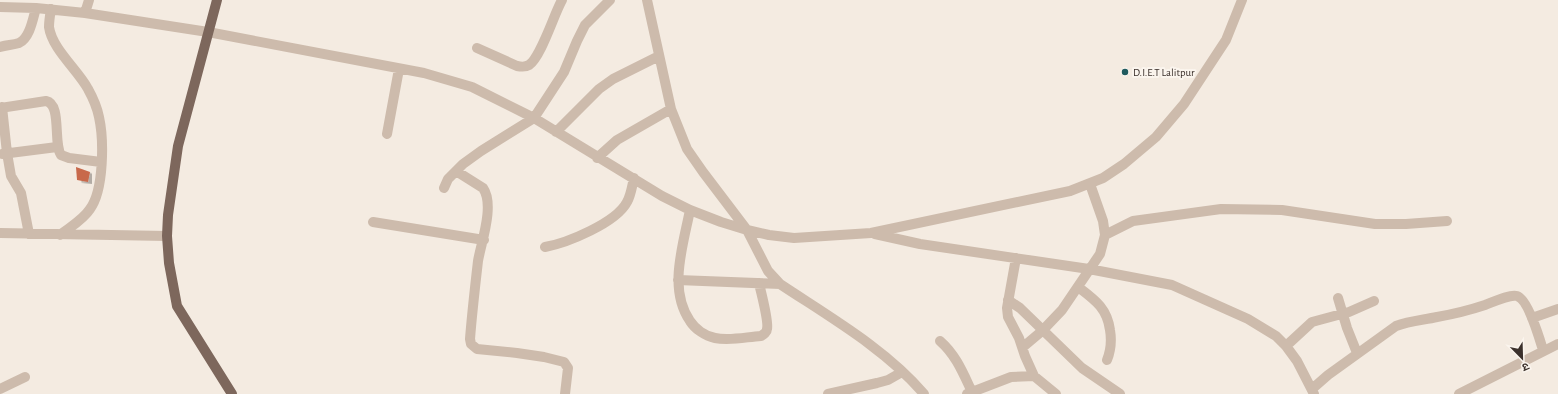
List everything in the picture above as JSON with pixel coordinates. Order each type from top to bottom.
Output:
[{"type":"main road","points":[[217,0],[178,146],[168,215],[167,236],[169,263],[178,306],[232,394]]},
{"type":"street","points":[[85,13],[89,0]]},
{"type":"street","points":[[477,48],[517,66],[524,67],[529,64],[538,52],[562,0]]},
{"type":"street","points":[[444,188],[448,180],[456,171],[481,151],[534,118],[564,72],[585,25],[610,0]]},
{"type":"street","points":[[647,0],[671,109],[687,149],[747,230],[768,271],[780,284],[844,326],[902,372],[924,394]]},
{"type":"street","points":[[0,7],[51,9],[85,13],[208,32],[424,73],[472,87],[534,118],[596,158],[634,178],[662,196],[690,210],[747,230],[769,235],[794,238],[871,233],[1070,191],[1103,178],[1124,164],[1156,137],[1184,104],[1226,40],[1242,0]]},
{"type":"street","points":[[0,47],[18,43],[23,40],[28,32],[36,8]]},
{"type":"street","points":[[51,9],[50,29],[52,37],[87,88],[97,108],[101,135],[100,183],[94,204],[83,217],[60,235]]},
{"type":"street","points":[[556,132],[599,89],[613,79],[659,56]]},
{"type":"street","points":[[387,134],[399,69]]},
{"type":"street","points":[[29,234],[21,193],[11,176],[3,154],[1,108],[46,101],[49,102],[52,104],[55,113],[57,147],[61,155],[64,157],[101,162]]},
{"type":"street","points":[[596,158],[617,140],[671,109]]},
{"type":"street","points":[[3,154],[57,147]]},
{"type":"street","points":[[456,171],[481,186],[486,192],[487,200],[484,240],[480,254],[475,286],[470,339],[471,344],[477,349],[517,353],[564,362],[568,368],[565,394]]},
{"type":"street","points":[[545,247],[558,245],[574,239],[613,218],[627,202],[634,178]]},
{"type":"street","points":[[1023,347],[1042,331],[1062,310],[1100,254],[1105,235],[1103,221],[1090,184]]},
{"type":"street","points":[[1105,235],[1134,222],[1221,209],[1282,210],[1376,224],[1406,224],[1446,221]]},
{"type":"street","points":[[690,210],[681,259],[678,294],[684,312],[692,325],[703,334],[714,338],[732,339],[761,336],[765,334],[767,329],[759,283]]},
{"type":"street","points":[[373,222],[484,240]]},
{"type":"street","points":[[0,233],[167,236]]},
{"type":"street","points":[[871,233],[920,244],[1089,269],[1172,285],[1248,319],[1276,336],[1286,346],[1297,361],[1313,392],[1328,375],[1396,326],[1475,308],[1510,296],[1517,296],[1522,299],[1532,318],[1544,350]]},
{"type":"street","points":[[1016,258],[1008,300],[1008,317],[1023,347],[1025,356],[1034,376],[1056,394]]},
{"type":"street","points":[[678,280],[780,284]]},
{"type":"street","points":[[1078,288],[1093,299],[1106,314],[1112,341],[1111,350],[1107,360]]},
{"type":"street","points":[[1338,298],[1342,314],[1357,353]]},
{"type":"street","points":[[1008,300],[1020,308],[1042,331],[1082,368],[1120,394]]},
{"type":"street","points":[[1286,346],[1312,322],[1342,314],[1374,301]]},
{"type":"street","points":[[1532,318],[1558,309]]},
{"type":"street","points":[[940,341],[955,356],[970,393],[1011,378],[1034,376]]},
{"type":"street","points":[[1459,394],[1558,344]]},
{"type":"street","points":[[828,394],[861,390],[888,380],[902,372]]},
{"type":"street","points":[[0,389],[26,377]]},
{"type":"building","points":[[76,167],[90,172],[88,182],[77,180]]},
{"type":"place","name":"D.I.E.T Lalitpur","points":[[1125,72]]}]
